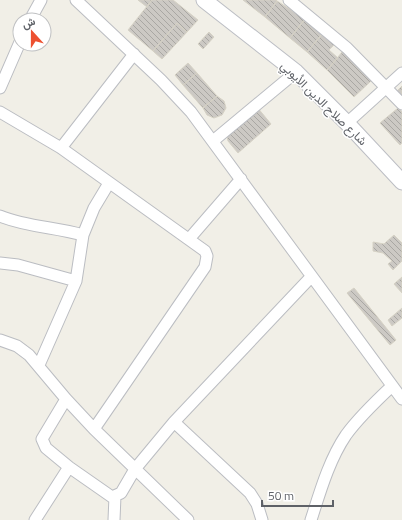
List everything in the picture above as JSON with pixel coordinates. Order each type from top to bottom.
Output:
[{"type":"main road","name":"شارع صلاح الدين الأيوبي","points":[[204,0],[296,72],[347,123],[402,182]]},
{"type":"street","points":[[34,12],[41,0]]},
{"type":"street","points":[[76,0],[134,54],[191,112],[402,399]]},
{"type":"street","points":[[289,0],[347,48],[402,104]]},
{"type":"street","points":[[0,88],[16,52]]},
{"type":"street","points":[[61,148],[134,54]]},
{"type":"street","points":[[213,141],[296,72]]},
{"type":"street","points":[[347,123],[402,73]]},
{"type":"street","points":[[0,112],[61,148],[189,239],[205,251],[208,256],[205,267],[94,429]]},
{"type":"street","points":[[189,239],[240,179]]},
{"type":"street","points":[[39,365],[76,281],[83,235],[94,208],[109,183]]},
{"type":"street","points":[[0,216],[23,225],[61,229],[83,235]]},
{"type":"street","points":[[0,263],[18,265],[76,281]]},
{"type":"street","points":[[66,399],[42,439],[46,448],[69,467],[112,497],[115,496],[121,493],[135,469],[174,422],[311,277]]},
{"type":"street","points":[[0,340],[17,346],[39,365],[66,399],[94,429],[188,520]]},
{"type":"street","points":[[311,520],[333,458],[346,436],[367,410],[392,386]]},
{"type":"street","points":[[174,422],[250,493],[257,504],[262,520]]},
{"type":"street","points":[[35,520],[69,467]]},
{"type":"street","points":[[114,520],[115,496]]},
{"type":"building","points":[[138,0],[152,0],[147,7]]},
{"type":"building","points":[[152,0],[173,0],[198,20],[187,32],[177,23],[153,51],[128,30]]},
{"type":"building","points":[[243,0],[276,0],[277,1],[265,17]]},
{"type":"building","points":[[277,1],[305,19],[290,38],[265,17]]},
{"type":"building","points":[[305,19],[323,33],[307,52],[290,38]]},
{"type":"building","points":[[177,23],[187,32],[162,59],[153,51]]},
{"type":"building","points":[[209,32],[214,37],[203,49],[198,44]]},
{"type":"building","points":[[323,33],[335,44],[329,50],[338,58],[327,70],[307,52]]},
{"type":"building","points":[[343,51],[372,80],[354,97],[327,70]]},
{"type":"building","points":[[188,63],[197,73],[183,85],[175,75]]},
{"type":"building","points":[[197,73],[217,96],[203,108],[183,85]]},
{"type":"building","points":[[402,86],[402,97],[397,91]]},
{"type":"building","points":[[217,96],[224,101],[226,108],[222,115],[214,118],[207,115],[203,108]]},
{"type":"building","points":[[257,107],[271,124],[238,153],[228,141],[227,136],[243,123],[241,121]]},
{"type":"building","points":[[398,108],[402,112],[402,143],[400,145],[380,123]]},
{"type":"building","points":[[394,235],[402,243],[402,261],[393,270],[388,264],[392,261],[383,253],[373,251],[373,242],[384,244]]},
{"type":"building","points":[[402,277],[402,293],[394,284]]},
{"type":"building","points":[[354,288],[396,340],[390,345],[347,293]]},
{"type":"building","points":[[402,308],[402,318],[392,326],[388,320]]}]
